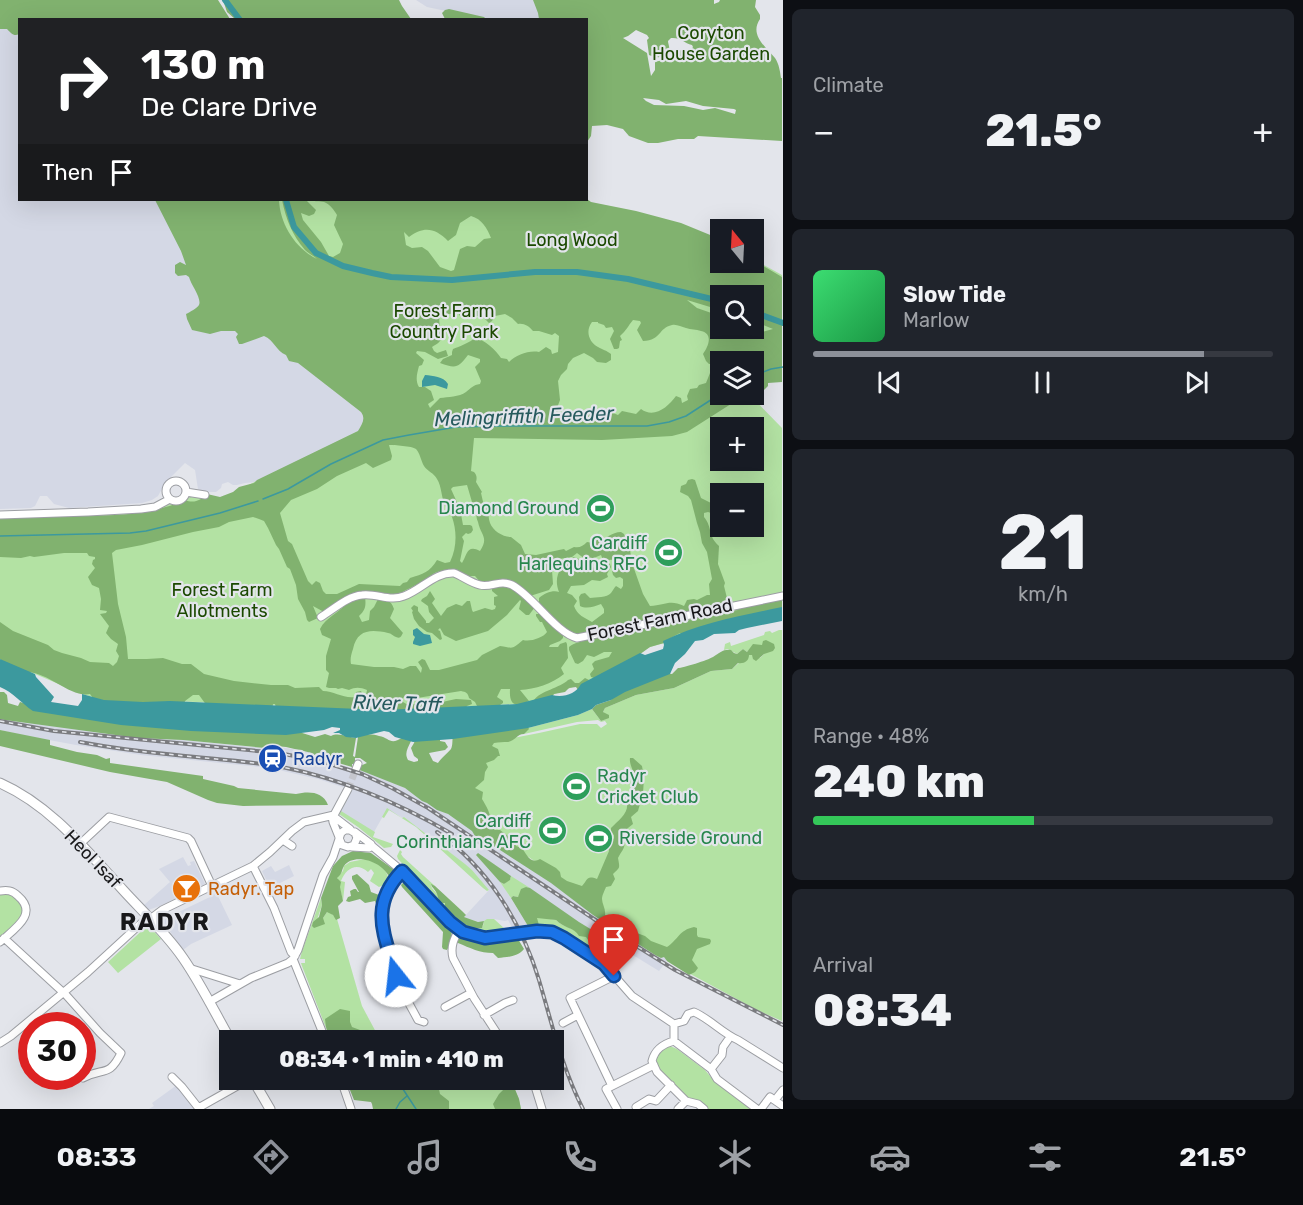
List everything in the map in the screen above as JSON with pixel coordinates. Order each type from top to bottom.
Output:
[{"type":"main road","name":"Heol Isaf","points":[[0,783],[23,794],[44,809],[149,918],[176,948],[225,1030]]},
{"type":"main road","points":[[259,1090],[270,1109]]},
{"type":"street","points":[[176,481],[183,483],[186,492],[185,496],[176,501],[167,496],[166,489],[176,481]]},
{"type":"street","points":[[186,492],[205,495]]},
{"type":"street","points":[[0,515],[141,509],[155,507],[170,499]]},
{"type":"street","name":"Forest Farm Road","points":[[321,617],[363,594],[389,598],[404,597],[440,575],[450,572],[480,585],[504,582],[513,585],[566,633],[577,638],[783,596]]},
{"type":"street","points":[[332,817],[348,789]]},
{"type":"street","points":[[332,817],[342,845],[369,848],[372,846]]},
{"type":"street","points":[[0,1043],[88,972],[149,918],[254,866],[304,822],[332,817],[371,844],[402,871],[459,929],[477,936],[496,937],[537,931],[560,936],[604,964],[632,996],[674,1024]]},
{"type":"street","points":[[80,844],[109,818],[188,838],[212,886]]},
{"type":"street","points":[[209,1002],[251,978],[288,963],[294,958],[339,838],[343,832],[352,830]]},
{"type":"street","points":[[333,857],[356,843],[357,838],[352,830]]},
{"type":"street","points":[[283,840],[292,846]]},
{"type":"street","points":[[254,866],[274,908],[322,1030]]},
{"type":"street","points":[[402,871],[386,893],[382,923],[400,987],[418,1020],[424,1022]]},
{"type":"street","points":[[0,891],[9,890],[17,895],[25,903],[26,910],[23,921],[2,940],[63,992],[81,1012]]},
{"type":"street","points":[[459,929],[452,943],[452,954],[471,993],[494,1030]]},
{"type":"street","points":[[189,968],[240,984]]},
{"type":"street","points":[[612,1086],[570,998],[614,976]]},
{"type":"street","points":[[445,1007],[471,993]]},
{"type":"street","points":[[484,1015],[513,1000]]},
{"type":"street","points":[[674,1024],[684,1021],[688,1014],[693,1012],[783,1068]]},
{"type":"street","points":[[563,1023],[578,1016]]},
{"type":"street","points":[[674,1024],[674,1041]]},
{"type":"street","points":[[96,1029],[120,1053],[114,1066],[96,1074]]},
{"type":"street","points":[[711,1070],[722,1055],[723,1047],[730,1037]]},
{"type":"street","points":[[674,1041],[657,1050],[652,1061],[657,1072],[686,1101],[698,1104],[704,1109]]},
{"type":"street","points":[[674,1041],[711,1070],[717,1079],[759,1109],[770,1097],[783,1106]]},
{"type":"street","points":[[617,1109],[606,1089],[654,1065]]},
{"type":"street","points":[[172,1077],[200,1107],[230,1090]]},
{"type":"street","points":[[636,1107],[649,1099],[656,1101],[671,1085]]},
{"type":"street","points":[[344,1090],[351,1109]]},
{"type":"street","points":[[536,1090],[542,1109]]},
{"type":"street","points":[[775,1100],[783,1090]]},
{"type":"street","points":[[678,1109],[686,1101]]},
{"type":"shaded area","points":[[416,0],[545,0],[547,18],[465,18],[427,7]]},
{"type":"shaded area","points":[[75,14],[77,18],[25,18]]},
{"type":"shaded area","points":[[18,19],[18,201],[159,201],[259,328],[377,422],[256,482],[233,485],[228,482],[222,484],[216,492],[204,492],[198,489],[195,470],[185,463],[165,483],[158,496],[142,503],[69,508],[54,504],[47,496],[40,496],[35,506],[31,508],[0,509],[0,20]]},
{"type":"shaded area","points":[[0,718],[183,740],[264,748],[265,745],[336,757],[335,763],[379,776],[407,789],[668,959],[659,971],[579,922],[478,854],[504,887],[528,926],[513,929],[508,920],[494,919],[478,922],[464,917],[489,890],[472,870],[404,817],[387,809],[374,832],[340,811],[352,790],[318,779],[270,768],[141,755],[22,735],[0,730]]},
{"type":"shaded area","points":[[183,857],[188,866],[194,861],[205,884],[148,910],[144,905],[170,882],[159,869]]},
{"type":"shaded area","points":[[289,865],[294,876],[270,888],[262,871],[271,866],[275,872]]},
{"type":"shaded area","points":[[215,890],[232,925],[183,950],[162,920],[210,897],[209,893]]},
{"type":"shaded area","points":[[177,1085],[196,1109],[149,1109],[154,1106],[152,1103]]},
{"type":"green space","points":[[0,0],[218,0],[229,18],[18,18],[18,34],[13,34],[7,29],[0,29]]},
{"type":"green space","points":[[223,0],[399,0],[410,18],[234,18],[227,12]]},
{"type":"green space","name":"Coryton House Garden","points":[[533,0],[714,0],[714,4],[720,0],[756,0],[755,7],[760,19],[756,30],[763,45],[776,60],[782,78],[782,141],[698,136],[694,139],[648,143],[629,136],[623,129],[607,125],[592,126],[588,140],[588,18],[539,18]],"holes":[[[636,30],[647,35],[649,55],[652,56],[666,55],[669,49],[668,41],[671,38],[679,39],[693,47],[690,52],[679,51],[666,59],[655,62],[655,70],[651,76],[647,53],[623,38]],[[643,98],[659,100],[666,104],[686,101],[703,106],[736,110],[735,114],[715,108],[703,110],[684,106],[654,105]]]},
{"type":"green space","points":[[445,10],[485,18],[444,18],[442,13]]},
{"type":"green space","name":"Forest Farm Country Park","points":[[588,200],[681,223],[710,235],[710,273],[764,273],[764,266],[782,277],[782,382],[768,383],[764,390],[764,351],[710,351],[709,364],[703,354],[709,338],[699,330],[672,325],[654,338],[643,341],[637,330],[641,323],[633,320],[620,336],[622,340],[619,348],[614,349],[610,339],[614,331],[612,327],[606,328],[598,322],[592,322],[588,333],[590,339],[595,345],[611,354],[611,360],[606,363],[597,362],[584,353],[573,358],[558,381],[560,400],[558,412],[598,415],[608,411],[618,415],[622,411],[636,414],[641,409],[651,413],[656,412],[665,408],[676,396],[681,398],[682,403],[688,400],[690,389],[706,383],[710,373],[710,405],[729,405],[687,432],[672,436],[602,440],[474,438],[471,471],[476,475],[476,482],[482,492],[491,526],[521,545],[525,554],[536,555],[564,549],[566,551],[587,542],[593,543],[615,533],[624,534],[629,543],[632,563],[643,594],[650,606],[671,603],[684,606],[687,600],[697,600],[710,595],[709,584],[712,579],[707,552],[702,543],[691,500],[680,492],[681,486],[688,480],[695,480],[701,498],[710,502],[710,513],[704,513],[704,517],[710,530],[710,537],[713,537],[719,546],[718,564],[725,583],[728,602],[727,606],[684,619],[686,621],[738,610],[739,607],[776,599],[782,601],[782,609],[729,619],[682,635],[680,633],[664,643],[650,647],[611,675],[594,678],[590,674],[594,669],[592,664],[609,657],[612,652],[604,652],[594,657],[587,655],[583,661],[575,663],[569,647],[587,638],[576,636],[549,621],[563,634],[563,638],[549,647],[558,647],[566,642],[567,644],[568,658],[561,668],[564,674],[543,685],[520,690],[529,701],[514,704],[510,689],[501,689],[497,697],[503,703],[497,707],[479,710],[475,702],[461,691],[417,698],[416,696],[410,701],[405,696],[403,702],[408,705],[456,699],[471,700],[472,704],[465,710],[371,711],[364,704],[367,690],[326,687],[329,673],[326,670],[326,656],[331,639],[322,635],[320,629],[347,603],[324,612],[313,606],[318,618],[309,622],[298,599],[290,569],[264,521],[253,517],[116,550],[112,553],[128,659],[163,658],[182,664],[191,664],[204,674],[234,681],[288,685],[295,688],[319,687],[323,691],[347,697],[355,697],[356,692],[361,691],[363,695],[359,710],[276,708],[275,704],[272,710],[207,706],[199,695],[193,695],[185,701],[184,705],[95,701],[90,694],[75,692],[36,673],[19,674],[0,659],[0,622],[13,631],[48,645],[54,650],[90,662],[109,663],[113,666],[119,656],[116,651],[118,644],[106,633],[109,626],[100,614],[107,611],[100,610],[99,588],[92,585],[88,577],[95,568],[92,564],[95,557],[87,553],[64,553],[21,558],[0,557],[0,517],[130,514],[159,509],[185,500],[197,501],[207,494],[220,497],[239,487],[254,483],[358,431],[363,419],[361,412],[298,363],[289,361],[286,355],[264,336],[239,344],[236,337],[238,334],[235,331],[210,334],[192,330],[186,314],[200,302],[189,277],[178,276],[175,273],[175,265],[180,262],[186,265],[156,201],[279,201],[282,218],[290,234],[302,249],[317,259],[296,239],[282,201],[307,201],[316,210],[309,216],[301,213],[303,220],[329,256],[333,257],[340,253],[343,244],[334,225],[337,215],[326,203],[314,201]],"holes":[[[471,216],[484,224],[491,238],[484,239],[475,247],[467,246],[460,249],[454,270],[440,267],[422,247],[412,248],[406,245],[404,232],[409,237],[420,231],[434,231],[448,241],[456,235],[460,223]],[[470,312],[473,316],[482,316],[489,323],[495,316],[505,314],[518,324],[526,325],[533,331],[552,335],[555,333],[559,336],[558,352],[552,354],[551,350],[546,347],[539,352],[515,357],[509,362],[501,358],[486,343],[475,338],[453,349],[452,355],[440,363],[456,366],[462,363],[468,355],[480,359],[475,367],[481,381],[480,384],[460,395],[440,398],[430,408],[428,404],[434,400],[431,391],[425,387],[419,387],[417,382],[419,366],[424,360],[416,353],[417,351],[425,352],[438,359],[448,356],[446,350],[437,353],[432,347],[441,339],[440,315],[458,313],[464,317]],[[389,445],[416,449],[424,466],[434,475],[440,485],[444,502],[455,528],[455,545],[450,562],[437,560],[429,570],[410,578],[400,586],[359,584],[337,594],[326,594],[320,583],[316,581],[312,585],[308,581],[292,544],[288,541],[280,513],[291,500],[317,489],[337,476],[366,463],[373,468],[391,460]],[[467,485],[472,502],[470,505],[476,507],[484,543],[480,551],[470,550],[462,563],[460,561],[464,541],[462,537],[473,530],[472,526],[463,525],[460,509],[451,489]],[[577,553],[589,560],[601,555],[603,560],[614,560],[620,568],[614,568],[613,575],[623,579],[621,589],[616,586],[609,595],[604,597],[590,598],[585,593],[581,594],[580,606],[590,607],[601,604],[604,609],[604,613],[592,622],[577,612],[574,606],[577,601],[567,593],[571,586],[584,585],[592,580],[600,581],[608,577],[607,574],[611,567],[607,562],[601,568],[586,567],[574,557],[565,564],[557,576],[559,592],[549,592],[539,598],[542,608],[536,616],[547,632],[539,638],[523,640],[512,648],[500,646],[477,660],[439,670],[430,670],[425,660],[422,659],[418,662],[422,668],[421,673],[416,666],[403,669],[351,664],[355,643],[365,632],[389,633],[399,638],[403,633],[390,618],[394,609],[392,604],[386,600],[378,599],[370,611],[369,620],[362,622],[359,616],[365,607],[365,596],[399,595],[422,584],[436,572],[447,571],[475,576],[481,583],[492,586],[492,591],[498,596],[494,597],[495,609],[485,608],[473,612],[470,601],[467,601],[462,606],[456,604],[447,608],[441,616],[432,603],[435,599],[430,591],[421,601],[428,606],[434,618],[429,623],[426,623],[418,607],[414,605],[411,608],[414,619],[427,632],[440,640],[442,639],[438,630],[440,628],[444,635],[456,641],[488,631],[520,600],[519,609],[529,615],[535,607],[532,600],[523,598],[518,591],[530,596],[549,590],[553,584],[552,570],[559,559],[572,557]]]},
{"type":"green space","name":"Forest Farm Country Park","points":[[158,201],[588,201],[710,257],[710,273],[764,273],[764,265],[782,275],[782,378],[764,368],[764,351],[710,351],[710,405],[760,405],[782,428],[782,607],[664,641],[591,680],[552,695],[517,704],[374,710],[104,700],[82,694],[0,659],[0,517],[142,513],[180,503],[190,497],[220,499],[377,422],[259,328],[206,305]]},
{"type":"green space","points":[[782,630],[782,1021],[670,963],[667,961],[667,953],[598,911],[582,894],[488,829],[471,789],[493,742],[580,724],[597,724],[601,728],[607,724],[605,721],[601,722],[598,720],[577,722],[524,734],[528,728],[592,709],[601,721],[609,717],[603,712],[605,708],[636,695],[674,688],[711,671],[732,669],[749,654],[760,658],[764,654],[762,645],[751,648],[747,652],[743,649],[737,654],[728,649],[724,650],[725,644],[730,642],[731,646],[764,635],[765,632],[772,633]]},
{"type":"green space","points":[[766,640],[774,644],[775,648],[756,661],[752,655],[749,655],[746,662],[738,663],[732,669],[711,671],[674,688],[636,695],[605,708],[603,712],[609,715],[609,718],[601,721],[592,709],[596,705],[611,700],[613,696],[663,673],[672,674],[678,668],[706,660],[726,650],[737,654],[743,649],[747,652],[753,644],[762,645]]},
{"type":"green space","points":[[585,678],[593,682],[578,690],[576,687],[569,688],[565,692],[554,694],[551,698],[537,702],[534,700],[568,680],[579,683]]},
{"type":"green space","points":[[0,692],[7,695],[8,703],[18,706],[20,702],[39,708],[299,732],[315,737],[325,734],[343,735],[356,738],[353,756],[355,757],[360,736],[374,735],[393,741],[403,737],[411,741],[406,755],[408,760],[414,762],[418,759],[411,748],[416,736],[440,738],[440,741],[445,742],[448,747],[445,750],[429,753],[433,761],[438,763],[451,749],[453,735],[528,727],[529,729],[524,734],[510,741],[494,743],[492,746],[498,749],[500,756],[486,763],[488,767],[484,780],[475,788],[483,792],[482,799],[490,815],[491,826],[495,830],[500,830],[509,837],[534,861],[540,859],[556,868],[561,877],[567,881],[582,886],[589,878],[597,879],[609,851],[608,845],[614,838],[611,828],[626,812],[626,800],[634,780],[630,761],[630,758],[633,758],[642,766],[643,793],[638,811],[631,817],[633,824],[623,832],[624,845],[618,858],[619,868],[613,874],[615,879],[611,886],[606,887],[602,896],[605,915],[616,918],[619,923],[634,932],[667,947],[682,933],[694,927],[697,928],[698,937],[710,939],[710,944],[697,949],[692,960],[698,968],[689,975],[664,957],[655,955],[593,915],[551,883],[475,836],[472,831],[448,814],[422,801],[405,788],[357,769],[367,763],[360,758],[355,758],[355,766],[352,764],[352,767],[324,756],[286,747],[266,745],[265,748],[138,738],[5,720],[0,719]]},
{"type":"green space","points":[[0,730],[50,740],[50,745],[106,759],[110,758],[110,763],[203,776],[203,779],[238,788],[296,794],[315,793],[323,797],[328,805],[243,806],[217,803],[167,782],[110,772],[0,746]]},
{"type":"green space","points":[[350,789],[352,790],[341,811],[375,832],[373,837],[393,844],[391,847],[384,848],[339,814]]},
{"type":"green space","points":[[387,808],[402,818],[404,817],[465,864],[489,890],[483,888],[416,827],[389,810],[384,818],[382,817]]},
{"type":"green space","points":[[400,850],[403,857],[435,886],[431,885],[446,905],[445,909],[398,859]]},
{"type":"green space","points":[[353,851],[371,853],[393,869],[393,875],[389,877],[375,863],[361,859],[349,862],[337,878],[341,882],[343,901],[338,906],[340,918],[336,920],[327,912],[323,918],[325,924],[314,928],[313,922],[319,917],[321,898],[333,866],[342,856]]},
{"type":"green space","points":[[478,853],[511,876],[510,880],[504,884],[500,882],[476,855]]},
{"type":"green space","points":[[365,859],[379,865],[388,877],[391,877],[386,884],[379,887],[370,881],[374,873],[371,869],[368,872],[360,867],[352,868],[341,881],[345,882],[343,901],[337,877],[343,871],[344,866],[350,862]]},
{"type":"green space","points":[[357,874],[369,885],[371,892],[379,895],[381,901],[379,905],[377,906],[375,901],[365,903],[360,899],[346,901],[351,896],[350,891],[356,889],[359,892],[352,879],[352,876]]},
{"type":"green space","points":[[511,876],[530,888],[526,887],[518,897],[511,898],[500,882],[504,884]]},
{"type":"green space","points":[[405,881],[451,929],[451,940],[447,950],[442,947],[443,932],[402,887]]},
{"type":"green space","points":[[431,884],[466,915],[464,917],[478,922],[484,921],[482,928],[471,928],[453,917],[445,909],[445,903],[440,903]]},
{"type":"green space","points":[[526,887],[602,936],[601,938],[589,941],[556,920],[537,918],[539,925],[528,926],[511,898],[518,897],[521,889]]},
{"type":"green space","points":[[6,893],[18,900],[22,911],[14,926],[0,938],[0,894]]},
{"type":"green space","points":[[321,898],[322,905],[317,920],[323,918],[327,912],[337,919],[362,1006],[375,1030],[327,1030],[301,963],[305,963],[305,959],[300,959]]},
{"type":"green space","points":[[536,918],[556,920],[594,940],[608,949],[607,958],[558,929],[539,925]]},
{"type":"green space","points":[[487,919],[494,919],[505,929],[509,929],[484,932],[460,923],[479,929]]},
{"type":"green space","points":[[148,925],[161,939],[118,973],[108,962]]},
{"type":"green space","points":[[462,936],[486,943],[518,939],[524,949],[516,955],[498,958],[493,953],[479,951],[458,943]]},
{"type":"green space","points":[[340,1009],[350,1011],[352,1027],[360,1030],[327,1030],[325,1019]]},
{"type":"green space","points":[[670,1046],[705,1070],[715,1082],[751,1109],[707,1109],[686,1097],[659,1070],[657,1058],[659,1052]]},
{"type":"green space","points":[[350,1090],[439,1090],[440,1094],[449,1101],[449,1109],[373,1109],[371,1102],[354,1100]]},
{"type":"green space","points":[[427,1090],[515,1090],[521,1109],[449,1109]]},
{"type":"green space","points":[[503,1090],[515,1090],[521,1109],[495,1109],[493,1104]]},
{"type":"water","points":[[425,375],[443,379],[448,384],[447,389],[435,385],[422,387]]},
{"type":"water","points":[[782,607],[782,621],[739,630],[735,633],[714,634],[703,640],[695,641],[675,663],[670,674],[625,692],[578,715],[528,728],[453,739],[413,742],[384,731],[356,738],[333,733],[340,728],[332,727],[286,735],[121,725],[33,711],[0,687],[0,659],[35,674],[54,697],[51,702],[78,706],[82,700],[82,694],[104,700],[383,710],[517,704],[552,695],[569,694],[581,684],[640,653],[645,655],[663,649],[663,641],[691,629]]},
{"type":"water","points":[[417,628],[424,634],[430,635],[432,643],[420,646],[413,644],[415,637],[413,630]]},
{"type":"waterway","points":[[225,0],[238,18]]},
{"type":"waterway","points":[[286,201],[294,227],[316,253],[343,266],[372,273],[391,277],[452,280],[535,272],[577,272],[628,279],[710,299]]},
{"type":"waterway","points":[[764,316],[783,323]]},
{"type":"waterway","name":"Melingriffith Feeder","points":[[764,372],[783,367]]},
{"type":"waterway","name":"Melingriffith Feeder","points":[[263,499],[288,489],[331,464],[383,440],[456,427],[647,426],[686,416],[710,400]]},
{"type":"waterway","name":"Melingriffith Feeder","points":[[0,536],[146,531],[258,501]]},
{"type":"waterway","points":[[404,1090],[416,1109]]},
{"type":"waterway","points":[[396,1109],[407,1096]]},
{"type":"tunnel","points":[[348,789],[356,769]]},
{"type":"railway","points":[[0,721],[54,731],[278,753],[317,760],[362,774],[428,808],[606,927],[675,970],[783,1025]]},
{"type":"railway","points":[[80,742],[269,765],[304,772],[370,793],[452,834]]},
{"type":"railway","points":[[437,832],[472,862],[512,916],[532,958],[563,1062],[583,1109]]},
{"type":"place","name":"Diamond Ground","points":[[600,508]]},
{"type":"place","name":"Cardiff Harlequins RFC","points":[[668,553]]},
{"type":"place","name":"Radyr","points":[[272,759]]},
{"type":"place","name":"Radyr Cricket Club","points":[[576,786]]},
{"type":"place","name":"Cardiff Corinthians AFC","points":[[552,831]]},
{"type":"place","name":"Riverside Ground","points":[[598,838]]},
{"type":"place","name":"Radyr. Tap","points":[[187,889]]},
{"type":"district","name":"RADYR","points":[[165,922]]},
{"type":"route","points":[[396,976],[381,916],[386,893],[402,871],[450,922],[463,932],[485,938],[537,931],[552,932],[604,964],[614,976]]},
{"type":"park label","name":"Long Wood","points":[[572,240]]},
{"type":"park label","name":"Forest Farm Allotments","points":[[222,600]]},
{"type":"water label","name":"River Taff","points":[[397,703]]}]
